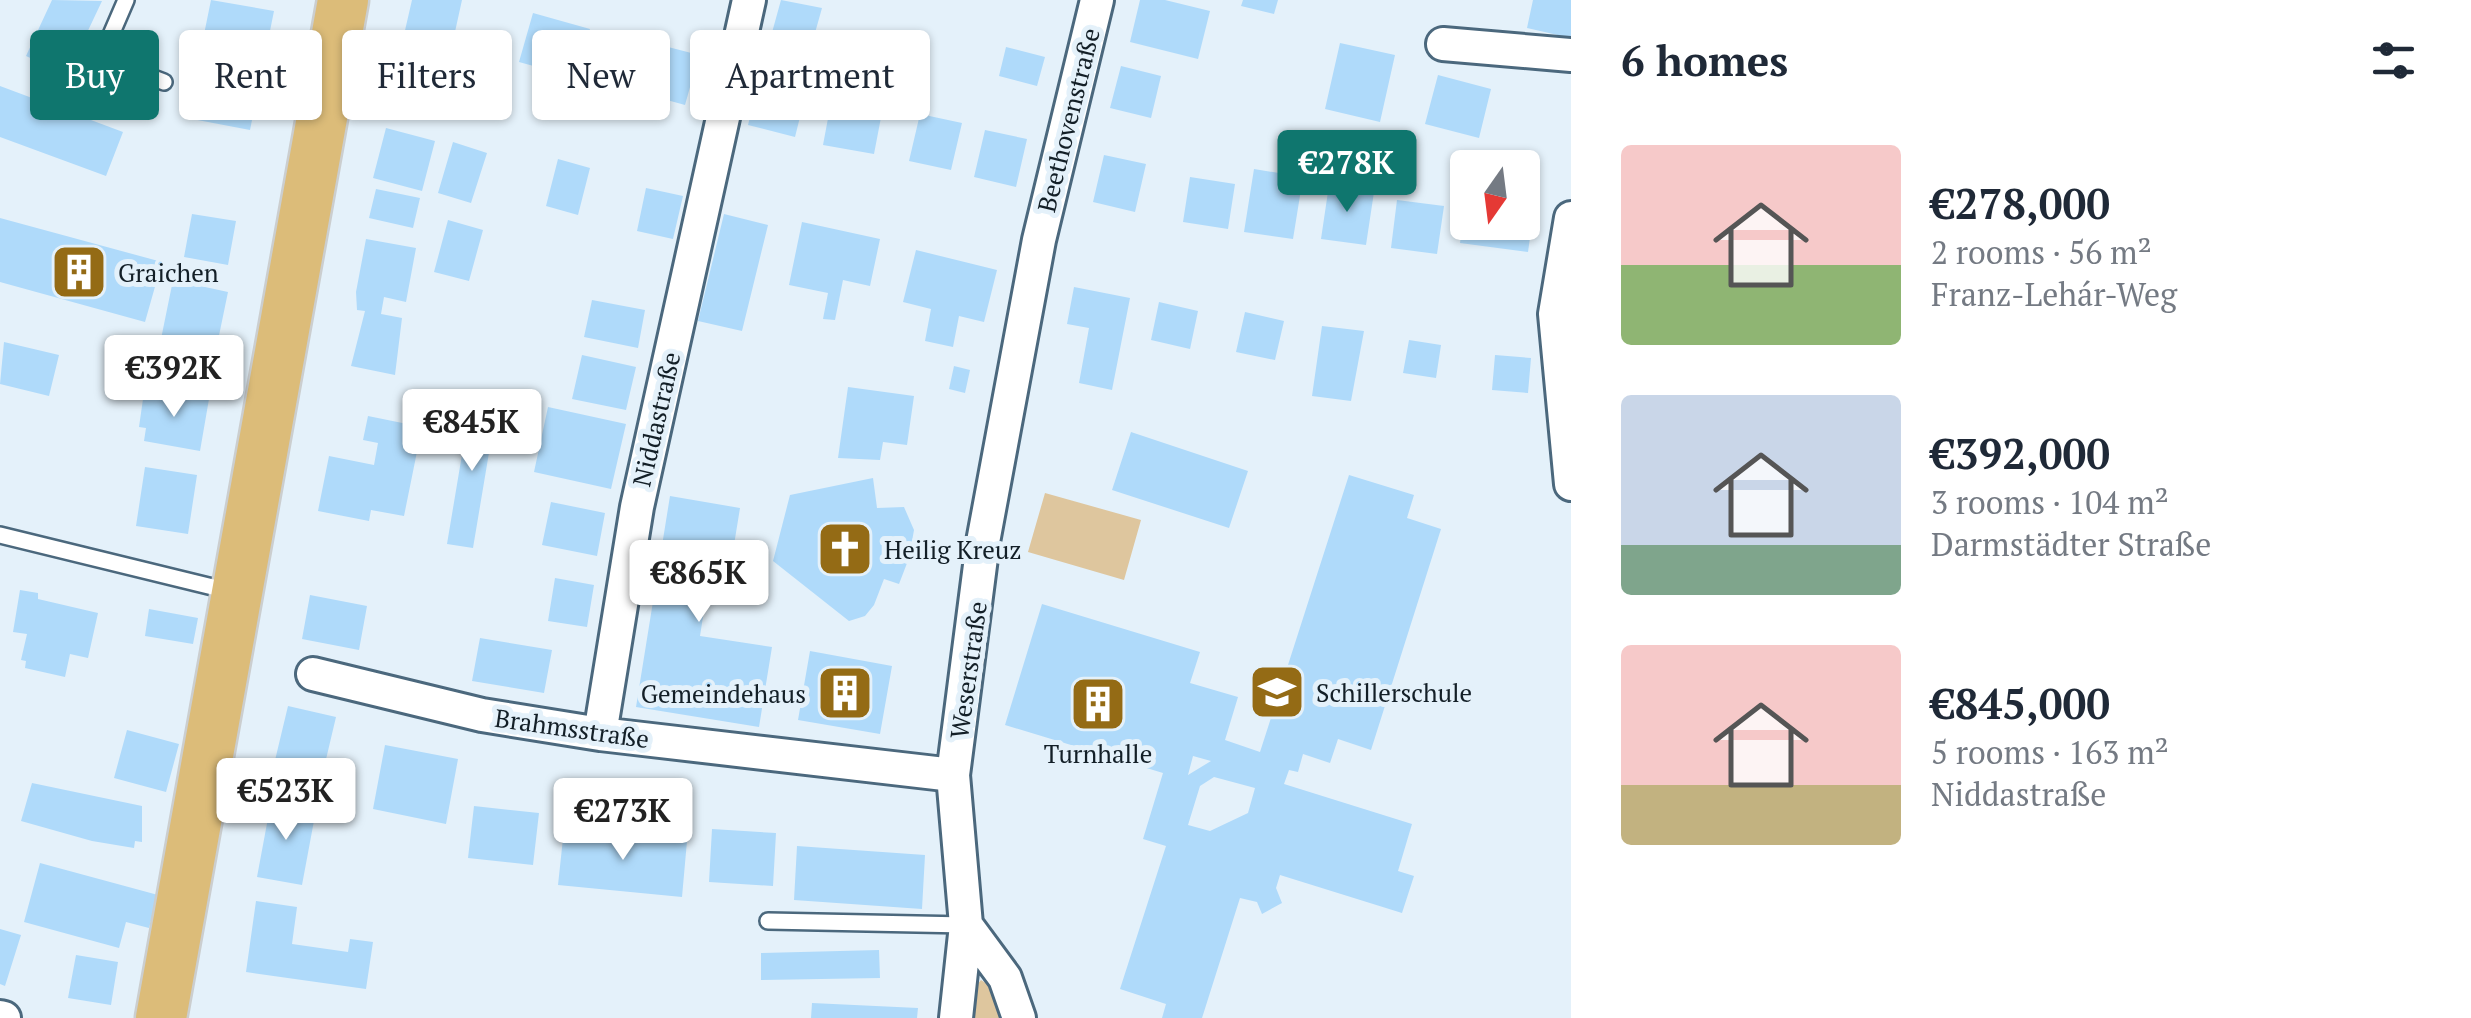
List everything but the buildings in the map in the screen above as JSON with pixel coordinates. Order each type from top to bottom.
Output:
[{"type":"main road","points":[[161,1018],[343,0]]},
{"type":"street","name":"Niddastraße","points":[[600,734],[636,507],[749,0]]},
{"type":"street","name":"Beethovenstraße","points":[[1039,240],[1097,0]]},
{"type":"street","points":[[1443,44],[1571,55]]},
{"type":"street","points":[[1571,218],[1555,314],[1571,484]]},
{"type":"street","name":"Weserstraße","points":[[956,1018],[966,924],[953,774],[983,542],[1039,240]]},
{"type":"street","name":"Brahmsstraße","points":[[313,674],[482,716],[600,734],[953,774]]},
{"type":"street","points":[[966,924],[1005,978],[1019,1018]]},
{"type":"lane","points":[[126,0],[101,58],[164,82]]},
{"type":"lane","points":[[0,536],[237,593]]},
{"type":"lane","points":[[768,921],[966,924]]},
{"type":"shaded area","points":[[1045,493],[1141,520],[1124,580],[1028,552]]},
{"type":"shaded area","points":[[981,980],[992,987],[1001,1018],[970,1018],[972,990]]},
{"type":"place","name":"Graichen","points":[[79,272]]},
{"type":"place","name":"Heilig Kreuz","points":[[845,549]]},
{"type":"place","name":"Schillerschule","points":[[1277,692]]},
{"type":"place","name":"Gemeindehaus","points":[[845,693]]},
{"type":"place","name":"Turnhalle","points":[[1098,704]]}]
